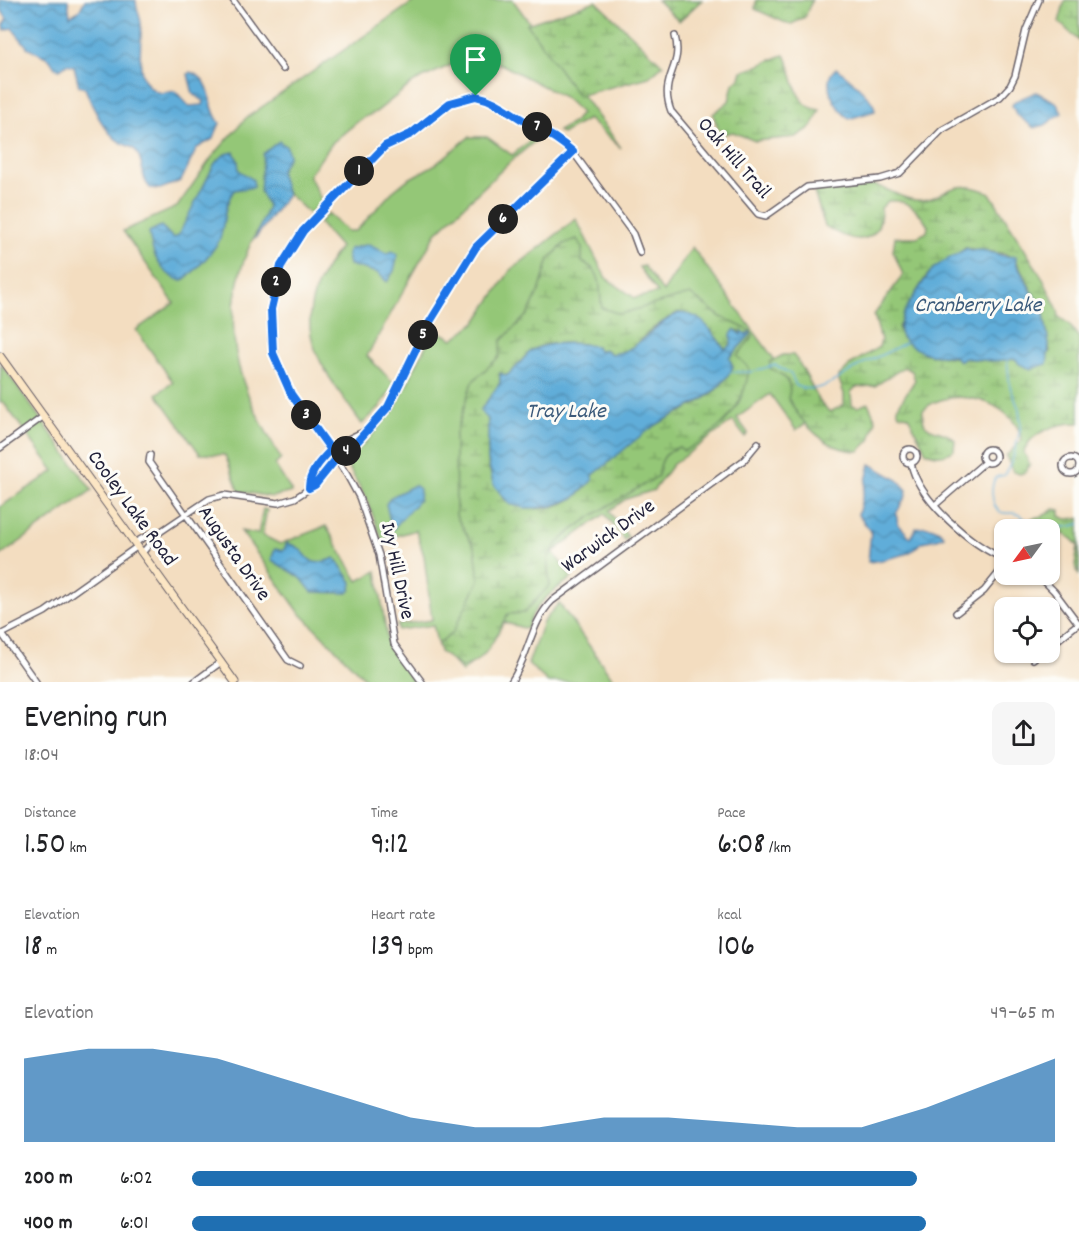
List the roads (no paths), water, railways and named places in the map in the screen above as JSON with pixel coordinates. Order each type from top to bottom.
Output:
[{"type":"street","points":[[233,0],[283,69]]},
{"type":"street","name":"Oak Hill Trail","points":[[675,36],[679,51],[666,91],[671,111],[758,214],[766,216],[807,187],[880,179],[900,173],[942,130],[1000,97],[1015,76],[1026,30],[1039,0]]},
{"type":"street","name":"Ivy Hill Drive","points":[[422,682],[394,644],[385,579],[373,532],[359,497],[331,450],[284,382],[271,339],[271,309],[276,280],[288,253],[303,231],[385,146],[411,134],[450,103],[466,97],[490,99],[527,123],[554,135],[573,152],[633,234],[640,254]]},
{"type":"street","points":[[36,682],[1,634],[45,612],[185,514],[217,497],[232,496],[278,503],[295,498],[315,485],[336,459],[368,430],[388,407],[399,390],[428,325],[476,247],[573,152]]},
{"type":"street","name":"Cooley Lake Road","points":[[0,356],[235,682]]},
{"type":"street","points":[[0,448],[44,416]]},
{"type":"street","points":[[309,488],[309,480],[315,469],[331,450],[368,430]]},
{"type":"street","name":"Warwick Drive","points":[[511,682],[525,655],[539,615],[552,601],[744,460],[758,443]]},
{"type":"street","name":"Augusta Drive","points":[[150,455],[150,462],[185,514],[288,660],[300,666]]},
{"type":"street","points":[[936,505],[985,462]]},
{"type":"street","points":[[911,463],[918,480],[936,505],[977,546],[994,554]]},
{"type":"street","points":[[139,547],[152,533],[160,532]]},
{"type":"street","points":[[956,613],[984,591],[994,579]]},
{"type":"street","points":[[1048,585],[1079,623],[1060,638]]},
{"type":"street","points":[[194,682],[221,663]]},
{"type":"water","points":[[0,0],[68,0],[70,16],[79,11],[85,0],[136,0],[141,23],[140,62],[145,81],[160,93],[175,91],[189,106],[203,105],[204,101],[193,94],[188,74],[190,72],[198,76],[207,87],[215,116],[220,123],[213,139],[197,148],[181,181],[160,189],[150,188],[145,180],[141,160],[136,151],[114,138],[103,125],[85,88],[79,86],[74,66],[67,64],[60,69],[55,68],[50,59],[28,48],[12,28],[5,30],[3,25],[7,19],[0,8]]},
{"type":"water","points":[[836,68],[866,94],[875,111],[849,119],[844,114],[829,88],[831,74]]},
{"type":"water","points":[[1036,92],[1056,102],[1062,113],[1045,125],[1034,128],[1016,114],[1012,105],[1015,101]]},
{"type":"water","points":[[279,141],[287,147],[289,156],[280,171],[287,195],[255,239],[268,206],[260,191],[263,154]]},
{"type":"water","points":[[234,152],[239,170],[253,180],[254,187],[234,190],[227,207],[221,235],[215,247],[204,261],[181,281],[173,278],[158,262],[149,232],[161,226],[173,238],[178,236],[215,163],[225,154]]},
{"type":"water","points":[[369,244],[387,254],[392,251],[398,254],[394,271],[387,282],[378,273],[349,265],[347,254],[349,249]]},
{"type":"water","name":"Cranberry Lake","points":[[967,248],[971,251],[982,250],[1005,256],[1016,256],[1016,263],[1044,314],[1049,345],[1047,364],[1031,369],[1019,364],[1016,359],[992,361],[965,358],[959,361],[949,356],[925,353],[908,344],[903,338],[900,332],[902,318],[927,276],[933,269]]},
{"type":"water","name":"Tray Lake","points":[[679,313],[701,320],[725,349],[731,345],[731,334],[735,329],[741,335],[742,331],[746,334],[750,332],[751,334],[729,358],[733,367],[725,379],[696,404],[661,422],[635,440],[593,475],[593,480],[574,498],[552,506],[528,509],[509,504],[493,484],[488,460],[488,419],[480,411],[500,383],[500,373],[506,376],[530,352],[536,348],[553,344],[582,344],[596,347],[598,351],[604,349],[611,354],[621,352],[638,343],[660,324]]},
{"type":"water","points":[[870,464],[898,480],[907,490],[896,514],[898,524],[911,538],[916,528],[924,526],[936,529],[944,536],[921,543],[907,553],[868,562],[871,531],[858,515]]},
{"type":"water","points":[[415,485],[420,489],[419,500],[392,530],[386,504],[391,497]]},
{"type":"water","points":[[287,543],[301,550],[317,563],[335,558],[352,582],[351,590],[346,593],[312,592],[301,578],[271,560],[275,549],[283,551]]},
{"type":"waterway","points":[[730,372],[751,372],[775,365],[791,374],[796,386],[814,389],[831,383],[864,363],[905,343]]},
{"type":"waterway","points":[[1007,359],[1010,387],[1019,409],[1021,425],[1013,458],[1005,475],[996,477],[994,481],[992,495],[994,504],[1001,512],[1015,513],[1038,525],[1062,527],[1079,524]]}]
